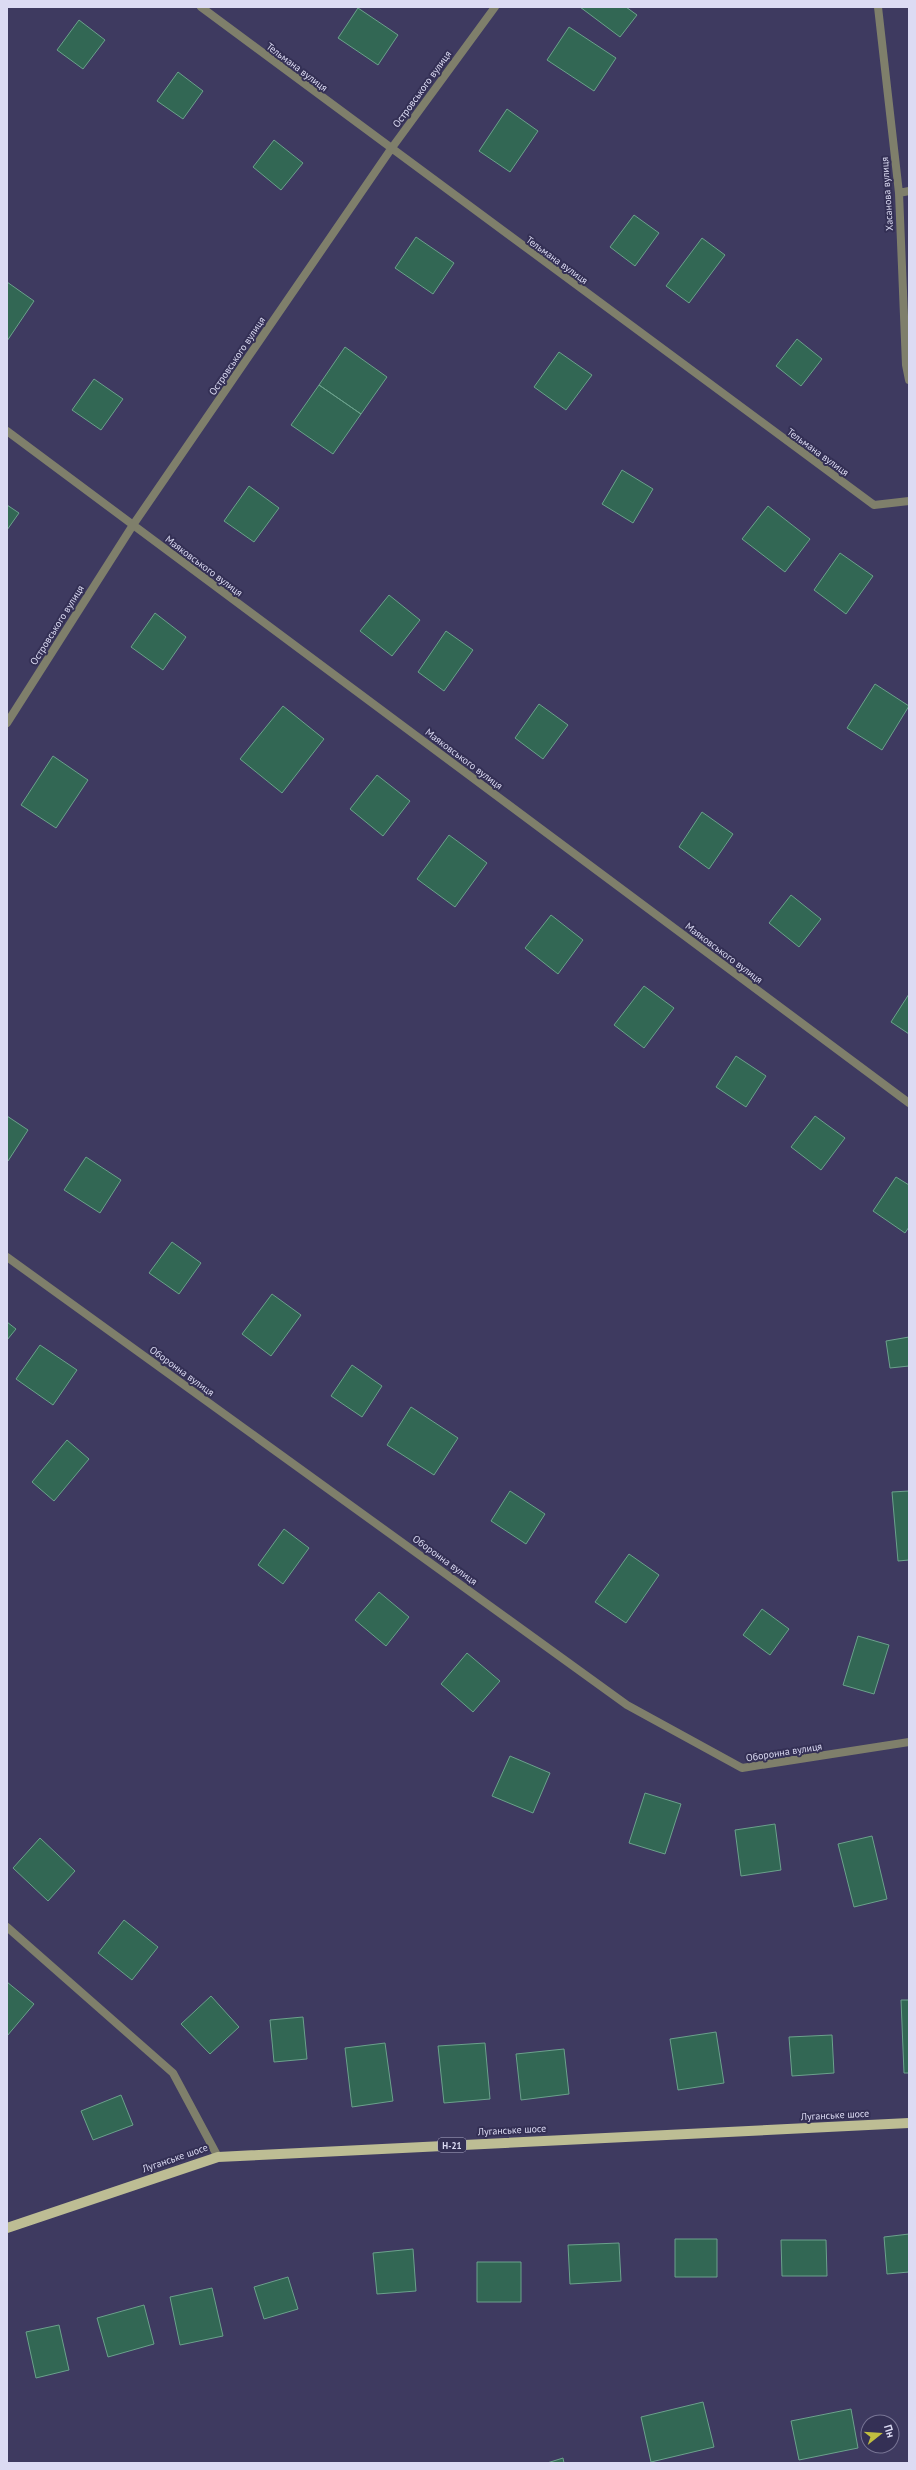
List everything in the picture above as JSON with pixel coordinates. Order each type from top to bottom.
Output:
[{"type":"main road","name":"Луганське шосе","points":[[7,2228],[218,2156],[909,2123]]},
{"type":"street","name":"Тельмана вулиця","points":[[201,7],[874,506],[909,501]]},
{"type":"street","name":"Островського вулиця","points":[[7,723],[133,525],[391,149],[494,7]]},
{"type":"street","name":"Хасанова вулиця","points":[[878,7],[899,194],[906,365],[909,380]]},
{"type":"street","points":[[899,194],[909,191]]},
{"type":"street","name":"Маяковського вулиця","points":[[7,431],[909,1103]]},
{"type":"street","name":"Оборонна вулиця","points":[[7,1257],[627,1705],[742,1768],[909,1742]]},
{"type":"street","points":[[7,1927],[173,2073],[218,2156]]},
{"type":"building","points":[[580,7],[626,7],[637,15],[620,37]]},
{"type":"building","points":[[358,8],[398,35],[378,65],[338,38]]},
{"type":"building","points":[[79,20],[105,40],[83,69],[57,50]]},
{"type":"building","points":[[569,27],[616,58],[594,91],[547,60]]},
{"type":"building","points":[[178,72],[203,91],[183,119],[157,101]]},
{"type":"building","points":[[507,109],[538,131],[510,172],[479,151]]},
{"type":"building","points":[[274,140],[303,163],[281,190],[253,167]]},
{"type":"building","points":[[634,215],[659,233],[635,266],[610,247]]},
{"type":"building","points":[[416,237],[454,263],[433,294],[395,268]]},
{"type":"building","points":[[702,238],[725,255],[689,303],[666,286]]},
{"type":"building","points":[[7,282],[34,301],[7,341]]},
{"type":"building","points":[[797,339],[822,359],[801,386],[776,366]]},
{"type":"building","points":[[345,347],[387,377],[361,414],[319,385]]},
{"type":"building","points":[[559,352],[592,375],[566,410],[534,387]]},
{"type":"building","points":[[94,379],[123,399],[101,430],[72,410]]},
{"type":"building","points":[[319,385],[361,414],[333,454],[291,425]]},
{"type":"building","points":[[622,470],[653,489],[633,523],[602,504]]},
{"type":"building","points":[[249,486],[279,508],[254,542],[224,521]]},
{"type":"building","points":[[7,505],[19,513],[7,530]]},
{"type":"building","points":[[768,506],[810,539],[785,572],[742,539]]},
{"type":"building","points":[[840,553],[873,576],[846,614],[814,590]]},
{"type":"building","points":[[389,595],[420,620],[392,656],[360,631]]},
{"type":"building","points":[[155,613],[186,637],[163,670],[131,647]]},
{"type":"building","points":[[446,631],[473,650],[444,691],[418,672]]},
{"type":"building","points":[[875,684],[909,706],[882,750],[847,728]]},
{"type":"building","points":[[539,704],[568,725],[543,759],[515,738]]},
{"type":"building","points":[[283,706],[324,739],[282,793],[240,759]]},
{"type":"building","points":[[53,756],[88,780],[56,828],[21,805]]},
{"type":"building","points":[[377,775],[410,801],[383,836],[350,809]]},
{"type":"building","points":[[702,812],[733,834],[709,869],[679,847]]},
{"type":"building","points":[[449,835],[487,863],[455,907],[417,879]]},
{"type":"building","points":[[791,895],[821,919],[799,947],[769,923]]},
{"type":"building","points":[[551,915],[583,940],[558,974],[525,948]]},
{"type":"building","points":[[644,986],[674,1008],[644,1048],[614,1025]]},
{"type":"building","points":[[909,994],[909,1034],[891,1022]]},
{"type":"building","points":[[736,1056],[766,1076],[746,1107],[716,1087]]},
{"type":"building","points":[[7,1116],[28,1130],[8,1161],[7,1161]]},
{"type":"building","points":[[815,1116],[845,1138],[821,1170],[791,1147]]},
{"type":"building","points":[[86,1157],[121,1180],[100,1213],[64,1190]]},
{"type":"building","points":[[896,1177],[909,1185],[909,1227],[905,1233],[873,1211]]},
{"type":"building","points":[[172,1242],[201,1263],[179,1294],[149,1273]]},
{"type":"building","points":[[272,1294],[301,1315],[271,1356],[242,1334]]},
{"type":"building","points":[[7,1322],[16,1329],[7,1340]]},
{"type":"building","points":[[909,1337],[909,1366],[890,1368],[886,1341]]},
{"type":"building","points":[[40,1345],[77,1370],[53,1405],[16,1379]]},
{"type":"building","points":[[352,1365],[382,1386],[362,1417],[331,1396]]},
{"type":"building","points":[[411,1407],[458,1438],[434,1475],[387,1445]]},
{"type":"building","points":[[67,1440],[89,1459],[54,1501],[32,1482]]},
{"type":"building","points":[[510,1491],[545,1514],[526,1544],[491,1521]]},
{"type":"building","points":[[909,1491],[909,1560],[898,1561],[892,1492]]},
{"type":"building","points":[[284,1529],[309,1548],[283,1584],[258,1565]]},
{"type":"building","points":[[629,1554],[659,1575],[626,1623],[595,1602]]},
{"type":"building","points":[[379,1592],[409,1617],[386,1646],[355,1620]]},
{"type":"building","points":[[762,1609],[789,1629],[770,1655],[743,1635]]},
{"type":"building","points":[[858,1636],[889,1645],[874,1694],[843,1685]]},
{"type":"building","points":[[467,1653],[500,1681],[473,1712],[441,1684]]},
{"type":"building","points":[[510,1756],[550,1773],[533,1813],[492,1796]]},
{"type":"building","points":[[645,1793],[681,1804],[665,1854],[629,1843]]},
{"type":"building","points":[[775,1824],[781,1870],[741,1876],[735,1830]]},
{"type":"building","points":[[872,1836],[887,1899],[854,1907],[838,1844]]},
{"type":"building","points":[[40,1838],[75,1871],[48,1901],[13,1868]]},
{"type":"building","points":[[124,1920],[158,1947],[132,1980],[98,1953]]},
{"type":"building","points":[[7,1982],[34,2004],[7,2036]]},
{"type":"building","points":[[211,1996],[239,2027],[210,2054],[181,2024]]},
{"type":"building","points":[[901,2000],[909,2000],[909,2073],[904,2073]]},
{"type":"building","points":[[303,2017],[307,2059],[274,2062],[270,2020]]},
{"type":"building","points":[[716,2032],[724,2083],[678,2090],[670,2039]]},
{"type":"building","points":[[832,2035],[834,2073],[792,2076],[789,2037]]},
{"type":"building","points":[[385,2043],[393,2101],[352,2107],[345,2048]]},
{"type":"building","points":[[485,2043],[490,2099],[444,2103],[438,2046]]},
{"type":"building","points":[[564,2049],[569,2094],[521,2100],[516,2054]]},
{"type":"building","points":[[121,2095],[133,2125],[93,2140],[81,2111]]},
{"type":"building","points":[[909,2234],[909,2272],[887,2274],[884,2237]]},
{"type":"building","points":[[675,2239],[717,2239],[717,2277],[675,2277]]},
{"type":"building","points":[[781,2240],[826,2240],[827,2276],[782,2276]]},
{"type":"building","points":[[619,2243],[621,2281],[570,2284],[568,2245]]},
{"type":"building","points":[[413,2249],[416,2291],[377,2294],[373,2253]]},
{"type":"building","points":[[477,2262],[521,2262],[521,2302],[477,2302]]},
{"type":"building","points":[[288,2277],[298,2309],[264,2319],[254,2287]]},
{"type":"building","points":[[212,2288],[223,2336],[180,2345],[170,2297]]},
{"type":"building","points":[[144,2305],[154,2344],[108,2357],[97,2318]]},
{"type":"building","points":[[59,2325],[69,2370],[36,2378],[26,2332]]},
{"type":"building","points":[[703,2402],[714,2447],[651,2462],[641,2417]]},
{"type":"building","points":[[851,2409],[858,2448],[799,2460],[791,2421]]},
{"type":"building","points":[[563,2458],[564,2463],[547,2463]]}]
